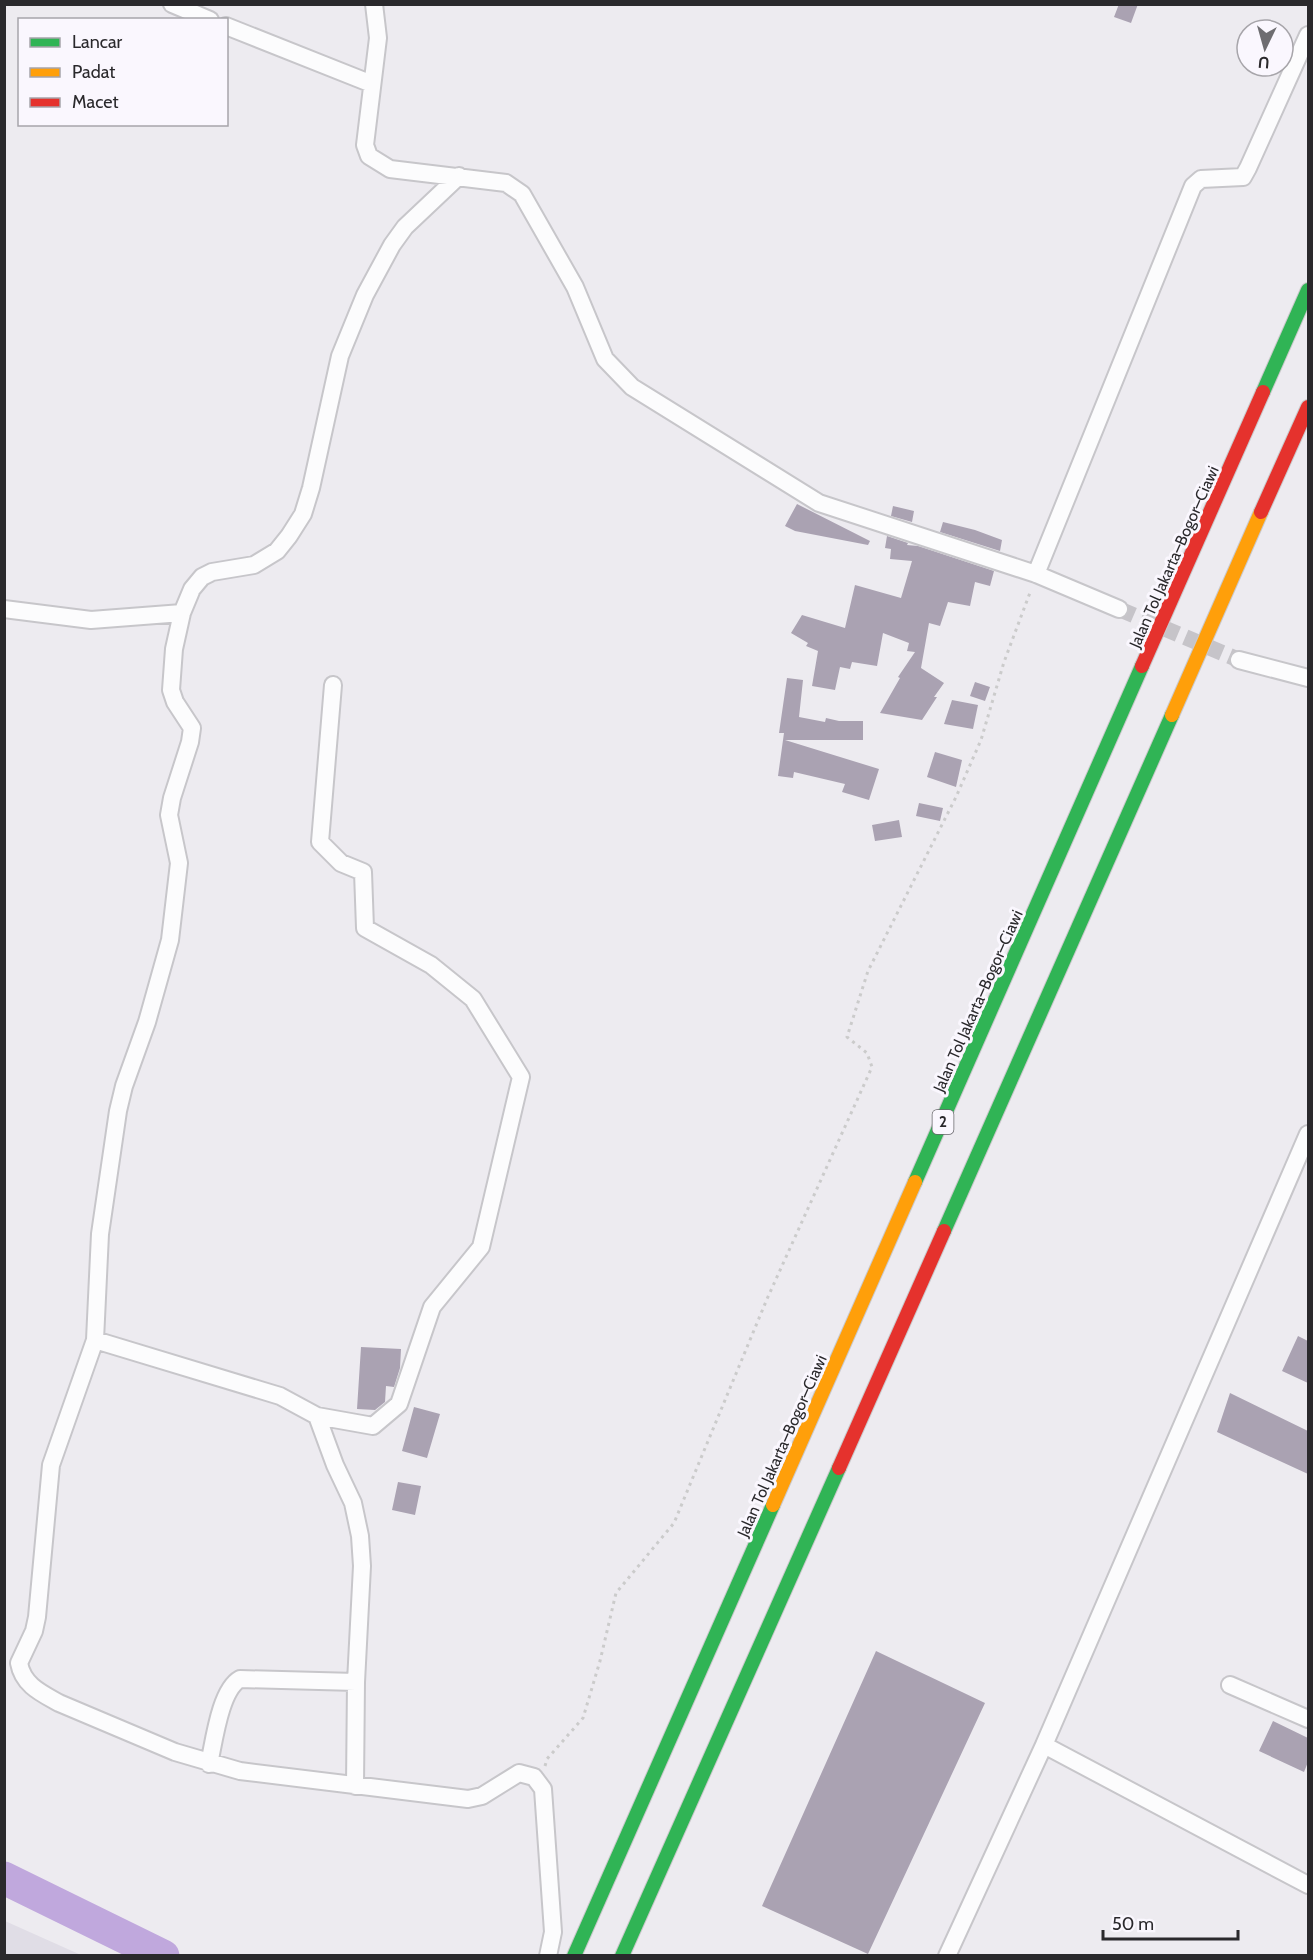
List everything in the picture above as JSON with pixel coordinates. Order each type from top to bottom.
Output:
[{"type":"highway","name":"Jalan Tol Jakarta–Bogor–Ciawi","points":[[575,1954],[1308,290]]},
{"type":"highway","points":[[622,1956],[694,1799],[1308,407]]},
{"type":"street","points":[[172,4],[205,18]]},
{"type":"street","points":[[374,4],[378,38],[365,145],[369,156],[390,169],[506,183],[522,194],[574,287],[604,359],[632,387],[819,503],[1036,574],[1119,609]]},
{"type":"street","points":[[228,27],[372,84]]},
{"type":"street","points":[[1036,574],[1193,186],[1201,180],[1243,177],[1308,35]]},
{"type":"street","points":[[459,177],[405,227],[392,245],[364,295],[340,356],[303,514],[277,551],[254,565],[212,572],[202,577],[192,589],[182,613],[174,649],[171,690],[175,702],[192,728],[169,815],[179,863],[170,940],[147,1022],[124,1086],[118,1111],[100,1234],[95,1340],[51,1465],[38,1617],[34,1631],[12,1663],[24,1680],[59,1703],[209,1764],[262,1775],[468,1799],[482,1796],[519,1773],[534,1776],[543,1789],[553,1932],[548,1956]]},
{"type":"street","points":[[4,609],[91,620],[116,620],[182,613]]},
{"type":"street","points":[[1239,660],[1308,678]]},
{"type":"street","points":[[95,1340],[280,1396],[317,1416],[373,1426],[399,1404],[432,1307],[481,1247],[521,1077],[473,999],[431,965],[365,928],[363,872],[341,863],[320,842],[333,685]]},
{"type":"street","points":[[947,1956],[1044,1745],[1308,1134]]},
{"type":"street","points":[[317,1416],[335,1465],[353,1503],[360,1536],[362,1566],[356,1682],[355,1786]]},
{"type":"street","points":[[209,1764],[226,1694],[236,1681],[240,1679],[356,1682]]},
{"type":"street","points":[[1230,1684],[1308,1718]]},
{"type":"street","points":[[1044,1745],[1308,1885]]},
{"type":"path","points":[[540,1785],[547,1759],[583,1718],[600,1661],[616,1593],[674,1523],[766,1299],[872,1067],[867,1053],[847,1037],[868,971],[956,797],[977,750],[1004,662],[1036,574]]},
{"type":"shaded area","points":[[5,1921],[81,1955],[5,1955]]},
{"type":"building","points":[[1119,4],[1138,4],[1131,23],[1114,17]]},
{"type":"building","points":[[797,504],[870,541],[868,545],[795,531],[785,526]]},
{"type":"building","points":[[893,506],[914,511],[912,522],[891,516]]},
{"type":"building","points":[[943,522],[1002,540],[1000,551],[940,532]]},
{"type":"building","points":[[887,536],[908,543],[907,545],[918,546],[994,571],[990,586],[975,582],[970,606],[948,602],[940,626],[929,623],[921,668],[944,683],[922,720],[880,713],[900,678],[898,677],[915,652],[907,651],[909,643],[883,633],[877,666],[852,662],[850,669],[840,667],[835,690],[812,686],[818,651],[806,646],[808,643],[791,633],[802,615],[845,628],[855,585],[901,598],[912,561],[890,559],[891,549],[885,548]]},
{"type":"building","points":[[787,678],[803,680],[799,717],[825,722],[826,718],[839,721],[863,721],[863,740],[785,740],[879,769],[869,800],[842,792],[845,784],[794,772],[793,778],[778,776],[784,733],[779,733]]},
{"type":"building","points":[[975,682],[990,687],[985,701],[970,696]]},
{"type":"building","points":[[952,700],[978,705],[973,729],[944,724]]},
{"type":"building","points":[[935,752],[962,760],[956,787],[927,777]]},
{"type":"building","points":[[919,803],[943,808],[940,821],[916,816]]},
{"type":"building","points":[[899,820],[902,837],[875,841],[872,825]]},
{"type":"building","points":[[1298,1336],[1308,1341],[1308,1383],[1282,1371]]},
{"type":"building","points":[[361,1347],[401,1349],[400,1368],[394,1387],[386,1386],[385,1402],[375,1410],[357,1409]]},
{"type":"building","points":[[1230,1393],[1308,1431],[1308,1474],[1217,1432]]},
{"type":"building","points":[[414,1407],[440,1414],[427,1458],[402,1451]]},
{"type":"building","points":[[398,1482],[421,1486],[415,1515],[392,1510]]},
{"type":"building","points":[[876,1651],[985,1703],[868,1954],[762,1906]]},
{"type":"building","points":[[1273,1721],[1308,1738],[1308,1762],[1304,1772],[1259,1751]]},
{"type":"waterway","points":[[4,1878],[163,1956]]},
{"type":"tunnel","points":[[1119,609],[1239,660]]},
{"type":"traffic: fast","points":[[1263,392],[1308,290]]},
{"type":"traffic: fast","points":[[915,1182],[1142,666]]},
{"type":"traffic: fast","points":[[944,1231],[1172,715]]},
{"type":"traffic: fast","points":[[622,1956],[839,1468]]},
{"type":"traffic: fast","points":[[574,1956],[773,1505]]},
{"type":"traffic: slow","points":[[1172,715],[1261,512]]},
{"type":"traffic: slow","points":[[773,1505],[915,1182]]},
{"type":"traffic: jam","points":[[1142,666],[1263,392]]},
{"type":"traffic: jam","points":[[1261,512],[1308,407]]},
{"type":"traffic: jam","points":[[839,1468],[944,1231]]}]
